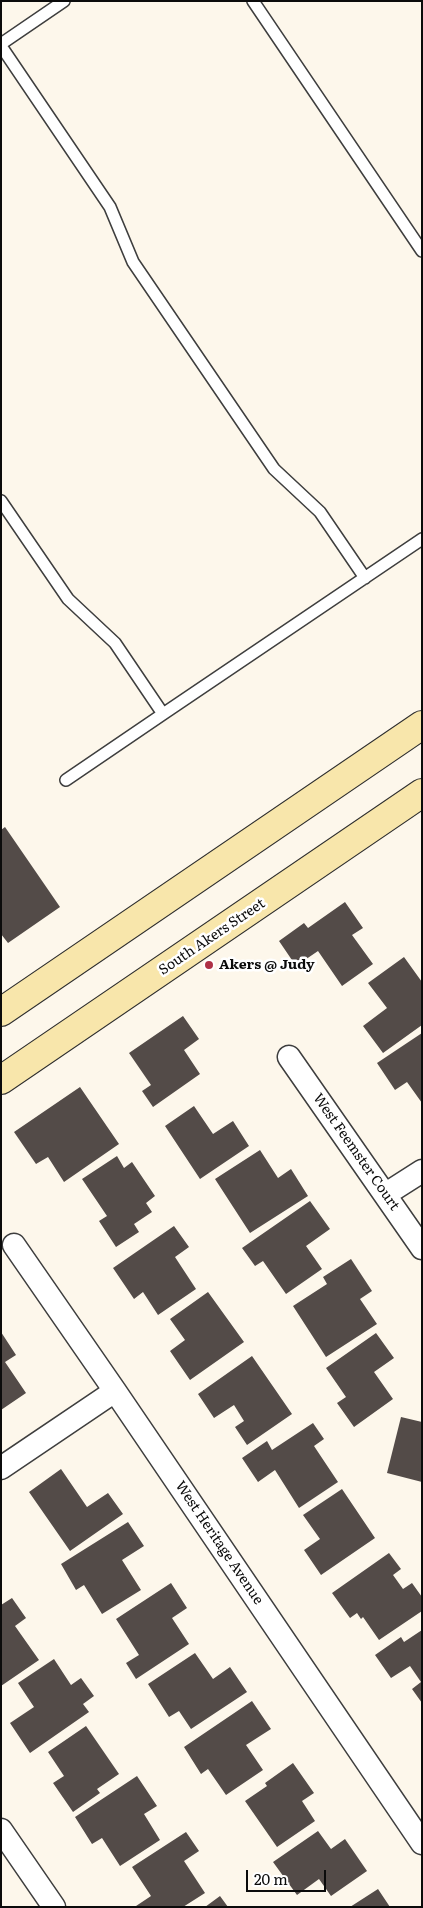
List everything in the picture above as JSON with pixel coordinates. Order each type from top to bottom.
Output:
[{"type":"main road","points":[[1,1012],[422,725]]},
{"type":"main road","name":"South Akers Street","points":[[4,1073],[422,793]]},
{"type":"street","name":"West Feemster Court","points":[[288,1057],[386,1194],[422,1248]]},
{"type":"street","points":[[386,1194],[422,1171]]},
{"type":"street","name":"West Heritage Avenue","points":[[14,1245],[422,1843]]},
{"type":"street","points":[[1,1468],[115,1391]]},
{"type":"street","points":[[1,1830],[54,1907]]},
{"type":"lane","points":[[64,1],[1,45],[110,207],[133,262],[274,469],[320,512],[364,578]]},
{"type":"lane","points":[[253,1],[422,251]]},
{"type":"lane","points":[[1,501],[68,599],[115,643],[164,714]]},
{"type":"lane","points":[[66,780],[422,539]]},
{"type":"building","points":[[5,827],[60,907],[8,943],[1,934],[1,830]]},
{"type":"building","points":[[345,902],[363,928],[352,935],[373,964],[342,986],[318,951],[296,966],[279,941],[304,923],[308,928]]},
{"type":"building","points":[[404,957],[422,982],[422,1025],[383,1053],[363,1026],[387,1008],[368,983]]},
{"type":"building","points":[[183,1016],[199,1039],[184,1050],[200,1074],[153,1107],[142,1091],[151,1085],[129,1053]]},
{"type":"building","points":[[422,1033],[422,1103],[407,1082],[395,1090],[377,1063]]},
{"type":"building","points":[[80,1087],[119,1144],[64,1182],[48,1157],[36,1164],[14,1132]]},
{"type":"building","points":[[194,1106],[213,1134],[233,1121],[249,1146],[200,1179],[165,1126]]},
{"type":"building","points":[[260,1150],[278,1178],[291,1169],[308,1196],[250,1233],[215,1179]]},
{"type":"building","points":[[117,1156],[124,1168],[132,1162],[155,1196],[146,1203],[152,1212],[134,1224],[139,1232],[116,1247],[99,1221],[107,1216],[82,1179]]},
{"type":"building","points":[[310,1201],[330,1229],[306,1246],[322,1269],[286,1294],[263,1261],[255,1266],[242,1248]]},
{"type":"building","points":[[174,1226],[189,1247],[175,1257],[196,1289],[158,1315],[143,1292],[134,1299],[113,1268]]},
{"type":"building","points":[[351,1259],[372,1291],[360,1299],[377,1324],[326,1357],[293,1306],[327,1284],[323,1277]]},
{"type":"building","points":[[208,1292],[244,1342],[190,1380],[170,1351],[185,1340],[170,1319]]},
{"type":"building","points":[[1,1332],[16,1355],[5,1362],[26,1393],[1,1410]]},
{"type":"building","points":[[376,1333],[394,1358],[374,1372],[393,1399],[354,1427],[337,1403],[346,1397],[326,1368]]},
{"type":"building","points":[[252,1356],[292,1414],[247,1445],[235,1427],[244,1421],[234,1405],[214,1418],[198,1394]]},
{"type":"building","points":[[401,1417],[422,1422],[422,1482],[387,1473]]},
{"type":"building","points":[[313,1423],[324,1439],[314,1446],[338,1482],[299,1508],[275,1470],[258,1482],[242,1458],[267,1441],[272,1450]]},
{"type":"building","points":[[61,1469],[87,1507],[108,1493],[123,1514],[70,1551],[29,1492]]},
{"type":"building","points":[[342,1489],[375,1538],[321,1575],[304,1550],[320,1539],[303,1515]]},
{"type":"building","points":[[128,1522],[144,1546],[122,1560],[141,1590],[102,1614],[84,1585],[76,1590],[61,1564]]},
{"type":"building","points":[[389,1553],[401,1569],[393,1575],[403,1589],[412,1583],[422,1597],[422,1611],[379,1640],[363,1617],[361,1619],[357,1613],[350,1618],[332,1593]]},
{"type":"building","points":[[171,1583],[187,1608],[172,1618],[189,1644],[136,1679],[126,1663],[139,1655],[116,1619]]},
{"type":"building","points":[[12,1598],[26,1618],[15,1626],[39,1660],[1,1686],[1,1605]]},
{"type":"building","points":[[422,1630],[422,1703],[412,1689],[421,1682],[410,1666],[391,1678],[375,1655],[401,1637],[404,1642]]},
{"type":"building","points":[[195,1653],[213,1679],[230,1667],[247,1692],[191,1729],[179,1711],[169,1717],[148,1684]]},
{"type":"building","points":[[54,1659],[71,1685],[81,1678],[94,1696],[83,1704],[89,1712],[30,1753],[10,1723],[34,1707],[18,1683]]},
{"type":"building","points":[[252,1701],[271,1729],[246,1745],[263,1770],[226,1795],[208,1769],[201,1774],[184,1747]]},
{"type":"building","points":[[86,1726],[119,1774],[97,1789],[100,1793],[73,1812],[53,1783],[64,1776],[48,1752]]},
{"type":"building","points":[[293,1763],[314,1793],[302,1801],[315,1821],[277,1847],[245,1801],[267,1786],[265,1783]]},
{"type":"building","points":[[137,1776],[157,1806],[144,1814],[160,1840],[120,1866],[102,1838],[92,1844],[75,1817]]},
{"type":"building","points":[[318,1831],[331,1849],[345,1839],[367,1871],[331,1896],[319,1879],[297,1895],[273,1862]]},
{"type":"building","points":[[186,1832],[199,1851],[184,1861],[205,1893],[183,1907],[137,1907],[151,1896],[132,1867]]},
{"type":"building","points":[[378,1889],[390,1907],[350,1907]]},
{"type":"building","points":[[220,1896],[228,1907],[205,1907]]},
{"type":"place","name":"Akers @ Judy","points":[[209,965]]}]
